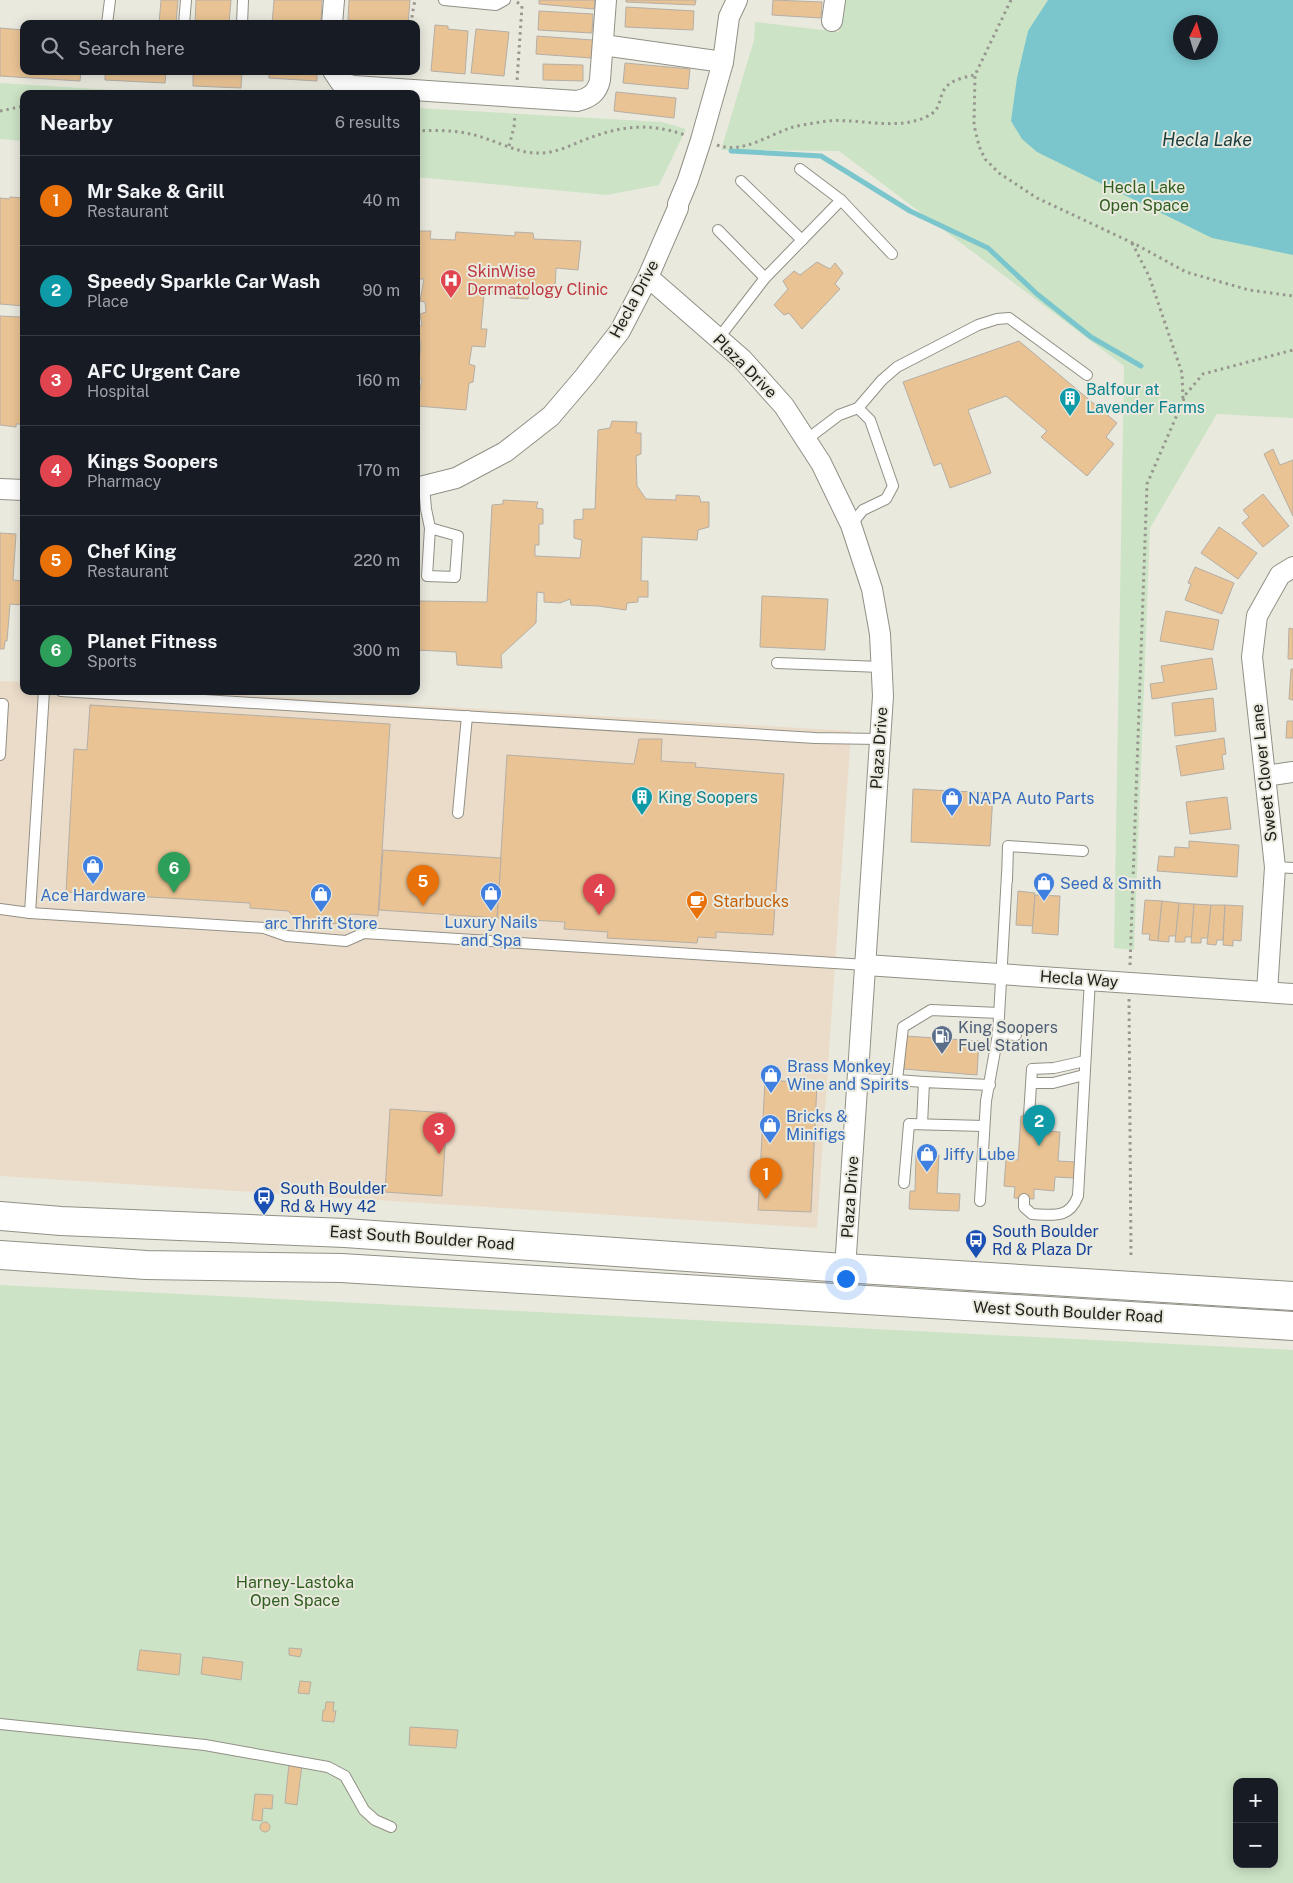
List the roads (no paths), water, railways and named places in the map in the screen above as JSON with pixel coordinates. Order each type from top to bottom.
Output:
[{"type":"main road","name":"East South Boulder Road","points":[[0,1216],[61,1221],[345,1233],[844,1268]]},
{"type":"main road","points":[[0,1255],[146,1265],[341,1268],[843,1299]]},
{"type":"main road","name":"West South Boulder Road","points":[[844,1268],[1293,1296]]},
{"type":"main road","name":"West South Boulder Road","points":[[843,1299],[1293,1326]]},
{"type":"street","points":[[332,20],[334,0]]},
{"type":"street","points":[[420,90],[576,101],[587,99],[594,94],[598,87],[606,0]]},
{"type":"street","points":[[832,21],[835,0]]},
{"type":"street","name":"Hecla Drive","points":[[420,487],[456,478],[505,452],[551,416],[620,331],[648,277],[688,180],[723,62],[730,6]]},
{"type":"street","points":[[603,44],[723,62]]},
{"type":"street","points":[[336,75],[341,83],[354,86],[413,90]]},
{"type":"street","name":"Plaza Drive","points":[[648,277],[742,359],[778,400],[821,463],[850,525],[872,589],[880,634],[883,696],[843,1299]]},
{"type":"street","points":[[0,489],[20,490]]},
{"type":"street","name":"Sweet Clover Lane","points":[[1267,992],[1284,868],[1265,776],[1252,657],[1257,616],[1280,575],[1293,567]]},
{"type":"street","points":[[1265,776],[1293,772]]},
{"type":"street","name":"Hecla Way","points":[[866,965],[1293,994]]},
{"type":"lane","points":[[108,20],[110,0]]},
{"type":"lane","points":[[184,20],[186,0]]},
{"type":"lane","points":[[242,20],[243,0]]},
{"type":"lane","points":[[444,0],[496,5],[505,0]]},
{"type":"lane","points":[[800,169],[840,200],[892,254]]},
{"type":"lane","points":[[741,181],[802,240]]},
{"type":"lane","points":[[718,339],[765,278],[840,200]]},
{"type":"lane","points":[[718,230],[765,278]]},
{"type":"lane","points":[[806,440],[839,415],[858,408],[882,380],[897,367],[978,326],[996,319],[1009,318],[1086,375]]},
{"type":"lane","points":[[850,525],[864,510],[886,499],[893,486],[870,420],[858,408]]},
{"type":"lane","points":[[420,487],[430,528],[427,576],[455,577],[458,536],[430,528]]},
{"type":"lane","points":[[777,663],[881,667]]},
{"type":"lane","points":[[30,913],[44,695]]},
{"type":"lane","points":[[126,695],[815,738],[880,740]]},
{"type":"lane","points":[[0,704],[3,704],[0,755]]},
{"type":"lane","points":[[458,813],[467,716]]},
{"type":"lane","points":[[980,1201],[986,1101],[1000,1013],[1008,846],[1083,851]]},
{"type":"lane","points":[[0,909],[30,913],[264,928],[287,936],[312,939],[346,941],[364,933],[866,965]]},
{"type":"lane","points":[[1024,1199],[1024,1207],[1032,1214],[1063,1214],[1074,1207],[1078,1196],[1090,980]]},
{"type":"lane","points":[[897,1080],[903,1026],[915,1018],[931,1010],[1000,1013]]},
{"type":"lane","points":[[998,1034],[1016,1035]]},
{"type":"lane","points":[[1029,1116],[1032,1069],[1054,1068],[1085,1061]]},
{"type":"lane","points":[[1032,1083],[1053,1083],[1084,1075]]},
{"type":"lane","points":[[858,1079],[990,1085]]},
{"type":"lane","points":[[922,1124],[924,1082]]},
{"type":"lane","points":[[904,1183],[910,1124],[984,1126]]},
{"type":"lane","points":[[0,1724],[205,1745],[328,1767],[345,1776],[364,1810],[374,1820],[391,1827]]},
{"type":"water","name":"Hecla Lake","points":[[1048,0],[1293,0],[1293,255],[1212,238],[1037,152],[1022,139],[1011,121],[1017,78],[1028,31]]},
{"type":"waterway","points":[[731,151],[821,156],[910,211],[988,248],[1037,294],[1091,337],[1141,366]]},
{"type":"place","name":"SkinWise Dermatology Clinic","points":[[451,299]]},
{"type":"place","name":"Balfour at Lavender Farms","points":[[1070,417]]},
{"type":"place","name":"King Soopers","points":[[642,816]]},
{"type":"place","name":"NAPA Auto Parts","points":[[952,817]]},
{"type":"place","name":"Ace Hardware","points":[[93,885]]},
{"type":"place","name":"Planet Fitness","points":[[174,893]]},
{"type":"place","name":"Seed & Smith","points":[[1044,902]]},
{"type":"place","name":"Chef King","points":[[423,906]]},
{"type":"place","name":"Luxury Nails and Spa","points":[[491,912]]},
{"type":"place","name":"arc Thrift Store","points":[[321,913]]},
{"type":"place","name":"Kings Soopers","points":[[599,915]]},
{"type":"place","name":"Starbucks","points":[[697,920]]},
{"type":"place","name":"King Soopers Fuel Station","points":[[942,1055]]},
{"type":"place","name":"Brass Monkey Wine and Spirits","points":[[771,1094]]},
{"type":"place","name":"Bricks & Minifigs","points":[[770,1144]]},
{"type":"place","name":"Speedy Sparkle Car Wash","points":[[1039,1146]]},
{"type":"place","name":"AFC Urgent Care","points":[[439,1154]]},
{"type":"place","name":"Jiffy Lube","points":[[927,1173]]},
{"type":"place","name":"Mr Sake & Grill","points":[[766,1199]]},
{"type":"place","name":"South Boulder Rd & Hwy 42","points":[[264,1216]]},
{"type":"place","name":"South Boulder Rd & Plaza Dr","points":[[976,1259]]},
{"type":"park label","name":"Hecla Lake Open Space","points":[[1144,196]]},
{"type":"park label","name":"Harney-Lastoka Open Space","points":[[295,1591]]}]
